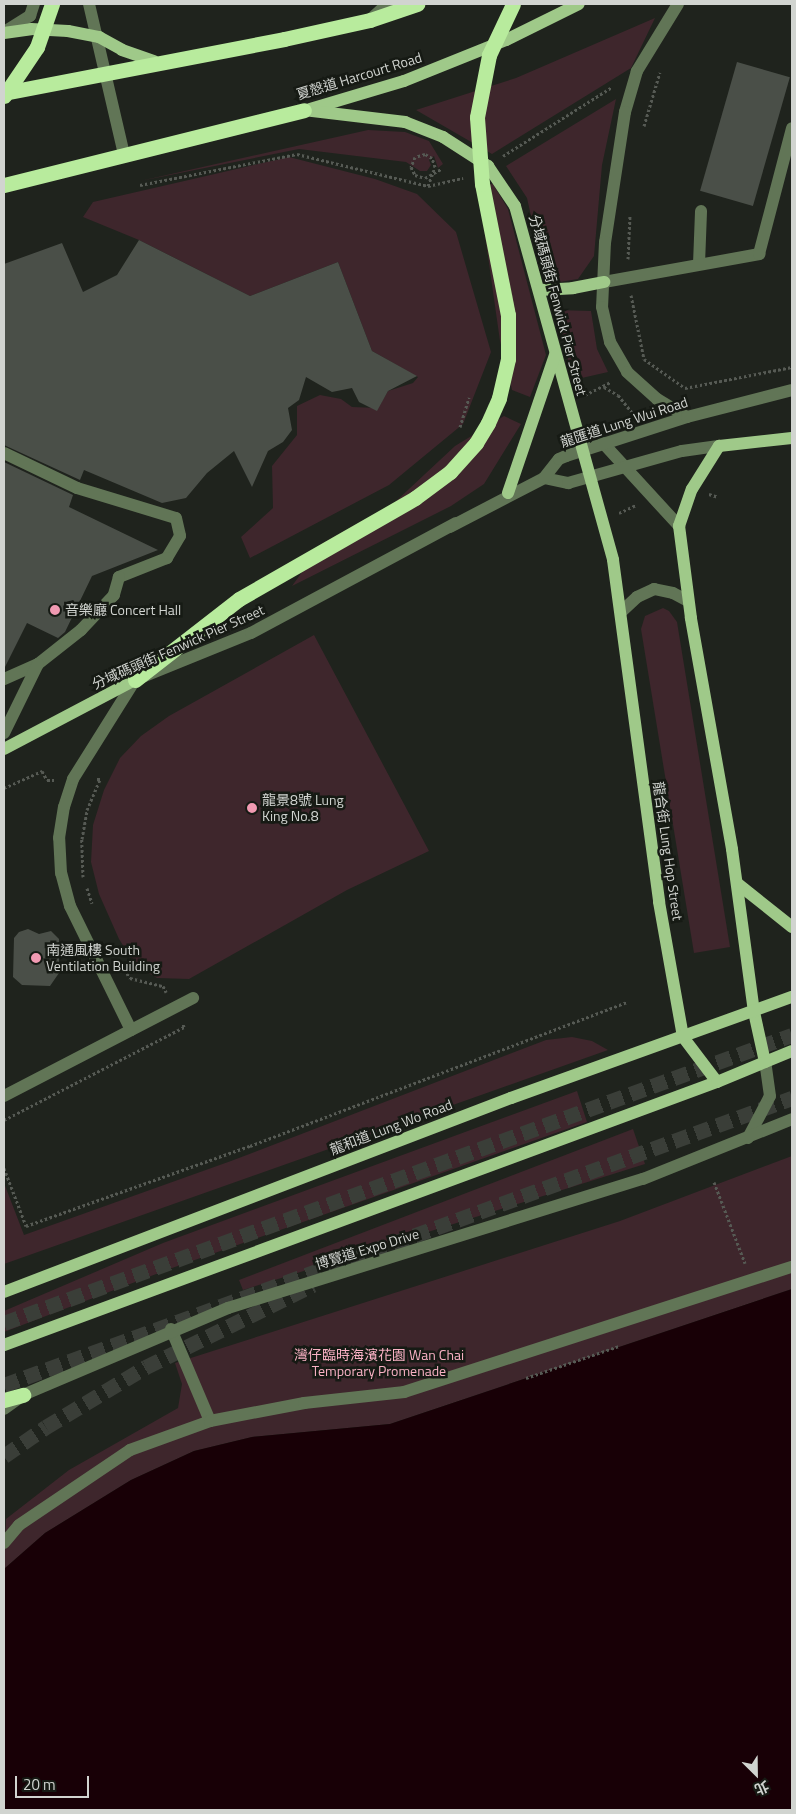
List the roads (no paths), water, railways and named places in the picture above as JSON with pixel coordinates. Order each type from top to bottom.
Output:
[{"type":"highway","points":[[4,94],[36,47],[52,4]]},
{"type":"highway","points":[[4,94],[106,75],[154,61],[370,20],[418,4]]},
{"type":"highway","points":[[135,680],[239,599],[415,498],[450,472],[476,443],[488,423],[499,398],[508,359],[508,315],[482,184],[477,117],[489,55],[513,4]]},
{"type":"highway","name":"夏慤道 Harcourt Road","points":[[4,185],[304,110]]},
{"type":"highway","points":[[4,1400],[23,1395]]},
{"type":"main road","name":"夏慤道 Harcourt Road","points":[[304,110],[404,81],[506,40],[579,4]]},
{"type":"main road","points":[[4,33],[32,30],[99,37],[122,50],[154,61]]},
{"type":"main road","name":"分域碼頭街 Fenwick Pier Street","points":[[304,110],[405,122],[443,137],[488,166],[515,206],[540,290],[555,355],[591,474]]},
{"type":"main road","points":[[540,290],[573,288],[604,282]]},
{"type":"main road","points":[[508,493],[555,355]]},
{"type":"main road","points":[[765,1062],[754,1012],[738,884],[688,601],[680,526],[692,489],[719,446],[792,438]]},
{"type":"main road","name":"龍合街 Lung Hop Street","points":[[591,474],[604,520],[621,612],[659,902],[683,1037],[717,1082]]},
{"type":"main road","name":"分域碼頭街 Fenwick Pier Street","points":[[4,749],[135,680]]},
{"type":"main road","points":[[738,884],[792,927]]},
{"type":"main road","name":"龍和道 Lung Wo Road","points":[[4,1292],[511,1098],[792,997]]},
{"type":"main road","points":[[4,1345],[717,1082],[792,1051]]},
{"type":"street","points":[[4,33],[30,16],[34,4]]},
{"type":"street","points":[[88,4],[92,25],[99,37],[124,154]]},
{"type":"street","points":[[370,20],[386,4]]},
{"type":"street","points":[[678,4],[638,71],[625,112],[605,242],[602,307],[610,342],[627,372],[657,399],[687,417]]},
{"type":"street","points":[[604,282],[759,254],[792,128]]},
{"type":"street","points":[[699,264],[701,211]]},
{"type":"street","name":"龍匯道 Lung Wui Road","points":[[544,478],[559,459],[585,449],[687,417],[792,390]]},
{"type":"street","points":[[603,443],[651,498],[680,526]]},
{"type":"street","points":[[508,493],[544,478],[568,483],[591,474],[682,451],[719,446]]},
{"type":"street","points":[[4,454],[77,488],[176,518],[180,536],[167,558],[119,577],[114,594],[81,630],[38,664],[4,679]]},
{"type":"street","name":"分域碼頭街 Fenwick Pier Street","points":[[312,599],[544,478]]},
{"type":"street","name":"分域碼頭街 Fenwick Pier Street","points":[[135,680],[251,632],[456,523]]},
{"type":"street","points":[[621,612],[637,597],[654,589],[673,592],[688,601]]},
{"type":"street","points":[[4,733],[38,664]]},
{"type":"street","points":[[131,1030],[70,906],[61,873],[59,838],[64,807],[72,779],[135,680]]},
{"type":"street","points":[[4,1096],[193,998]]},
{"type":"street","points":[[748,1138],[766,1109],[770,1096],[765,1062]]},
{"type":"street","name":"博覽道 Expo Drive","points":[[4,1409],[23,1395],[171,1329],[228,1308],[643,1179],[792,1119]]},
{"type":"street","points":[[4,1543],[19,1525],[130,1450],[210,1421],[304,1403],[404,1392],[792,1267]]},
{"type":"street","points":[[171,1329],[210,1421]]},
{"type":"tunnel","points":[[4,1323],[792,1035]]},
{"type":"tunnel","points":[[4,1385],[792,1098]]},
{"type":"tunnel","points":[[4,1456],[46,1427],[146,1367],[313,1285]]},
{"type":"place","name":"音樂廳 Concert Hall","points":[[55,610]]},
{"type":"place","name":"龍景8號 Lung King No.8","points":[[252,808]]},
{"type":"place","name":"南通風樓 South Ventilation Building","points":[[36,958]]},
{"type":"park label","name":"灣仔臨時海濱花園 Wan Chai Temporary Promenade","points":[[379,1364]]}]
